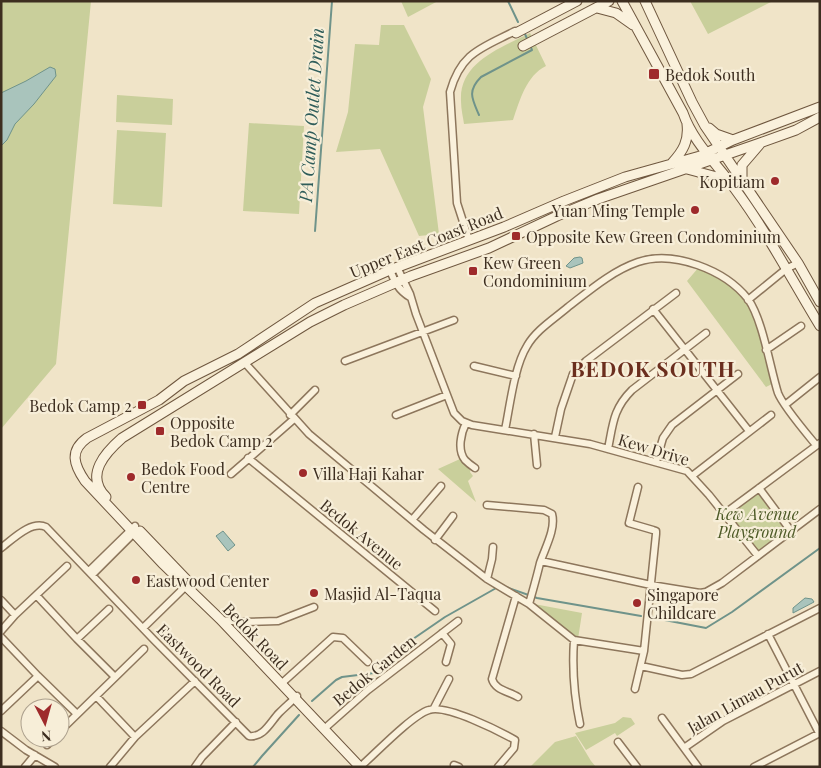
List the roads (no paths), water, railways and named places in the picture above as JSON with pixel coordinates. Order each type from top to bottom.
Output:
[{"type":"main road","points":[[516,32],[577,1]]},
{"type":"main road","points":[[523,46],[609,1]]},
{"type":"main road","points":[[622,1],[683,113],[687,124],[686,145],[672,163]]},
{"type":"main road","points":[[645,1],[705,126],[798,263],[820,302]]},
{"type":"main road","points":[[650,1],[654,20]]},
{"type":"main road","points":[[597,8],[616,13],[635,26]]},
{"type":"main road","name":"Upper East Coast Road","points":[[98,473],[102,458],[108,450],[127,435],[310,322],[399,281],[450,261],[478,253],[598,199],[687,169],[708,156],[718,147],[733,140],[820,107]]},
{"type":"main road","name":"Upper East Coast Road","points":[[75,458],[79,445],[83,441],[158,400],[184,381],[238,354],[315,303],[393,268],[469,240],[625,177],[672,163],[724,155],[760,144],[796,130],[820,117]]},
{"type":"main road","points":[[687,124],[708,156],[734,188],[820,326]]},
{"type":"main road","points":[[705,126],[716,134],[733,140]]},
{"type":"main road","points":[[742,180],[742,165],[744,161],[760,144]]},
{"type":"main road","points":[[687,169],[722,179],[734,188]]},
{"type":"main road","points":[[116,423],[118,432],[127,435]]},
{"type":"main road","name":"Bedok Road","points":[[75,458],[77,469],[85,481],[223,620],[362,766]]},
{"type":"main road","name":"Bedok Road","points":[[98,473],[98,482],[102,494],[134,530]]},
{"type":"street","points":[[469,240],[457,203],[450,92],[459,67],[469,56],[516,32]]},
{"type":"street","points":[[505,430],[516,376],[526,348],[542,329],[592,288],[616,272],[638,262],[662,259],[700,266],[726,280],[748,300],[756,316],[778,393],[785,405],[818,444],[724,514]]},
{"type":"street","points":[[748,300],[786,269],[798,263]]},
{"type":"street","points":[[393,268],[410,298],[456,416],[466,423],[461,432],[462,455],[475,468]]},
{"type":"street","points":[[555,437],[573,374],[586,361],[676,293]]},
{"type":"street","points":[[654,309],[749,431]]},
{"type":"street","points":[[345,361],[454,320]]},
{"type":"street","points":[[766,350],[801,326]]},
{"type":"street","points":[[608,449],[617,410],[623,399],[706,333]]},
{"type":"street","points":[[245,363],[292,417],[346,466],[435,540],[486,579],[529,604],[574,640],[644,651]]},
{"type":"street","points":[[474,366],[516,376]]},
{"type":"street","points":[[656,462],[666,431],[738,374]]},
{"type":"street","points":[[785,405],[820,377]]},
{"type":"street","points":[[231,474],[292,417],[315,390]]},
{"type":"street","points":[[396,415],[447,395]]},
{"type":"street","points":[[692,476],[771,415]]},
{"type":"street","name":"Kew Drive","points":[[466,423],[555,437],[608,449],[687,471],[758,556]]},
{"type":"street","points":[[534,434],[536,465]]},
{"type":"street","name":"Bedok Avenue","points":[[248,458],[435,611]]},
{"type":"street","points":[[412,520],[441,486]]},
{"type":"street","points":[[635,689],[644,651],[656,531],[629,523],[638,488]]},
{"type":"street","points":[[759,488],[791,531]]},
{"type":"street","points":[[487,505],[544,510],[552,514],[552,528],[529,604]]},
{"type":"street","points":[[541,561],[651,585],[694,593],[706,592],[722,583],[820,510]]},
{"type":"street","points":[[435,540],[453,516]]},
{"type":"street","name":"Eastwood Road","points":[[1,548],[33,526],[40,524],[49,530],[142,628],[248,735],[256,736],[264,731],[278,713],[296,697]]},
{"type":"street","points":[[91,573],[134,530]]},
{"type":"street","points":[[486,579],[492,559],[493,547]]},
{"type":"street","points":[[1,631],[67,566]]},
{"type":"street","name":"Eastwood Road","points":[[142,628],[187,584]]},
{"type":"street","points":[[38,596],[115,677]]},
{"type":"street","points":[[516,596],[492,679],[494,685],[498,688],[518,697]]},
{"type":"street","points":[[1,600],[15,616]]},
{"type":"street","points":[[223,620],[242,622],[278,621],[314,607]]},
{"type":"street","points":[[641,666],[682,675],[691,674],[820,608]]},
{"type":"street","points":[[77,639],[110,609]]},
{"type":"street","name":"Bedok Garden","points":[[325,728],[368,690],[458,621]]},
{"type":"street","points":[[442,633],[451,644],[446,662]]},
{"type":"street","points":[[754,767],[820,733],[768,634]]},
{"type":"street","points":[[283,682],[333,637],[345,640],[368,662]]},
{"type":"street","points":[[1,638],[77,714]]},
{"type":"street","points":[[574,640],[573,680],[580,724]]},
{"type":"street","points":[[70,721],[144,649]]},
{"type":"street","name":"Jalan Limau Purut","points":[[684,748],[723,721],[820,671]]},
{"type":"street","points":[[1,711],[38,676]]},
{"type":"street","points":[[434,708],[449,679]]},
{"type":"street","points":[[110,767],[135,737],[195,680]]},
{"type":"street","points":[[96,696],[135,737]]},
{"type":"street","points":[[362,766],[418,716],[434,708],[457,713],[515,740],[513,749],[498,767]]},
{"type":"street","points":[[662,718],[698,767]]},
{"type":"street","points":[[195,767],[202,757],[236,722]]},
{"type":"street","points":[[1,731],[15,743],[55,767]]},
{"type":"street","points":[[618,742],[637,767]]},
{"type":"street","points":[[24,767],[35,755]]},
{"type":"water","points":[[50,67],[55,69],[56,76],[15,124],[7,140],[1,146],[1,93]]},
{"type":"water","points":[[580,257],[583,263],[570,268],[566,266],[574,258]]},
{"type":"water","points":[[180,462],[183,466],[167,476],[164,472]]},
{"type":"water","points":[[223,531],[235,545],[228,551],[216,536]]},
{"type":"water","points":[[805,598],[812,599],[814,602],[793,613],[793,608]]},
{"type":"waterway","name":"PA Camp Outlet Drain","points":[[315,231],[332,1]]},
{"type":"waterway","points":[[508,1],[518,22]]},
{"type":"waterway","points":[[525,34],[528,41]]},
{"type":"waterway","points":[[479,115],[472,95],[477,82],[481,77],[532,50],[530,45]]},
{"type":"waterway","points":[[649,617],[706,628],[732,612],[820,548]]},
{"type":"waterway","points":[[312,701],[342,677],[374,673],[413,639],[445,617],[498,587]]},
{"type":"waterway","points":[[506,587],[537,598],[641,616]]},
{"type":"waterway","points":[[253,767],[299,715]]},
{"type":"place","name":"Bedok South","points":[[654,74]]},
{"type":"place","name":"Kopitiam","points":[[775,181]]},
{"type":"place","name":"Yuan Ming Temple","points":[[695,210]]},
{"type":"place","name":"Opposite Kew Green Condominium","points":[[516,236]]},
{"type":"place","name":"Kew Green Condominium","points":[[473,271]]},
{"type":"place","name":"Bedok Camp 2","points":[[142,405]]},
{"type":"place","name":"Opposite Bedok Camp 2","points":[[160,431]]},
{"type":"place","name":"Villa Haji Kahar","points":[[303,473]]},
{"type":"place","name":"Bedok Food Centre","points":[[131,477]]},
{"type":"place","name":"Eastwood Center","points":[[136,580]]},
{"type":"place","name":"Masjid Al-Taqua","points":[[314,593]]},
{"type":"place","name":"Singapore Childcare","points":[[637,603]]},
{"type":"district","name":"BEDOK SOUTH","points":[[653,368]]},
{"type":"park label","name":"Kew Avenue Playground","points":[[757,522]]}]
